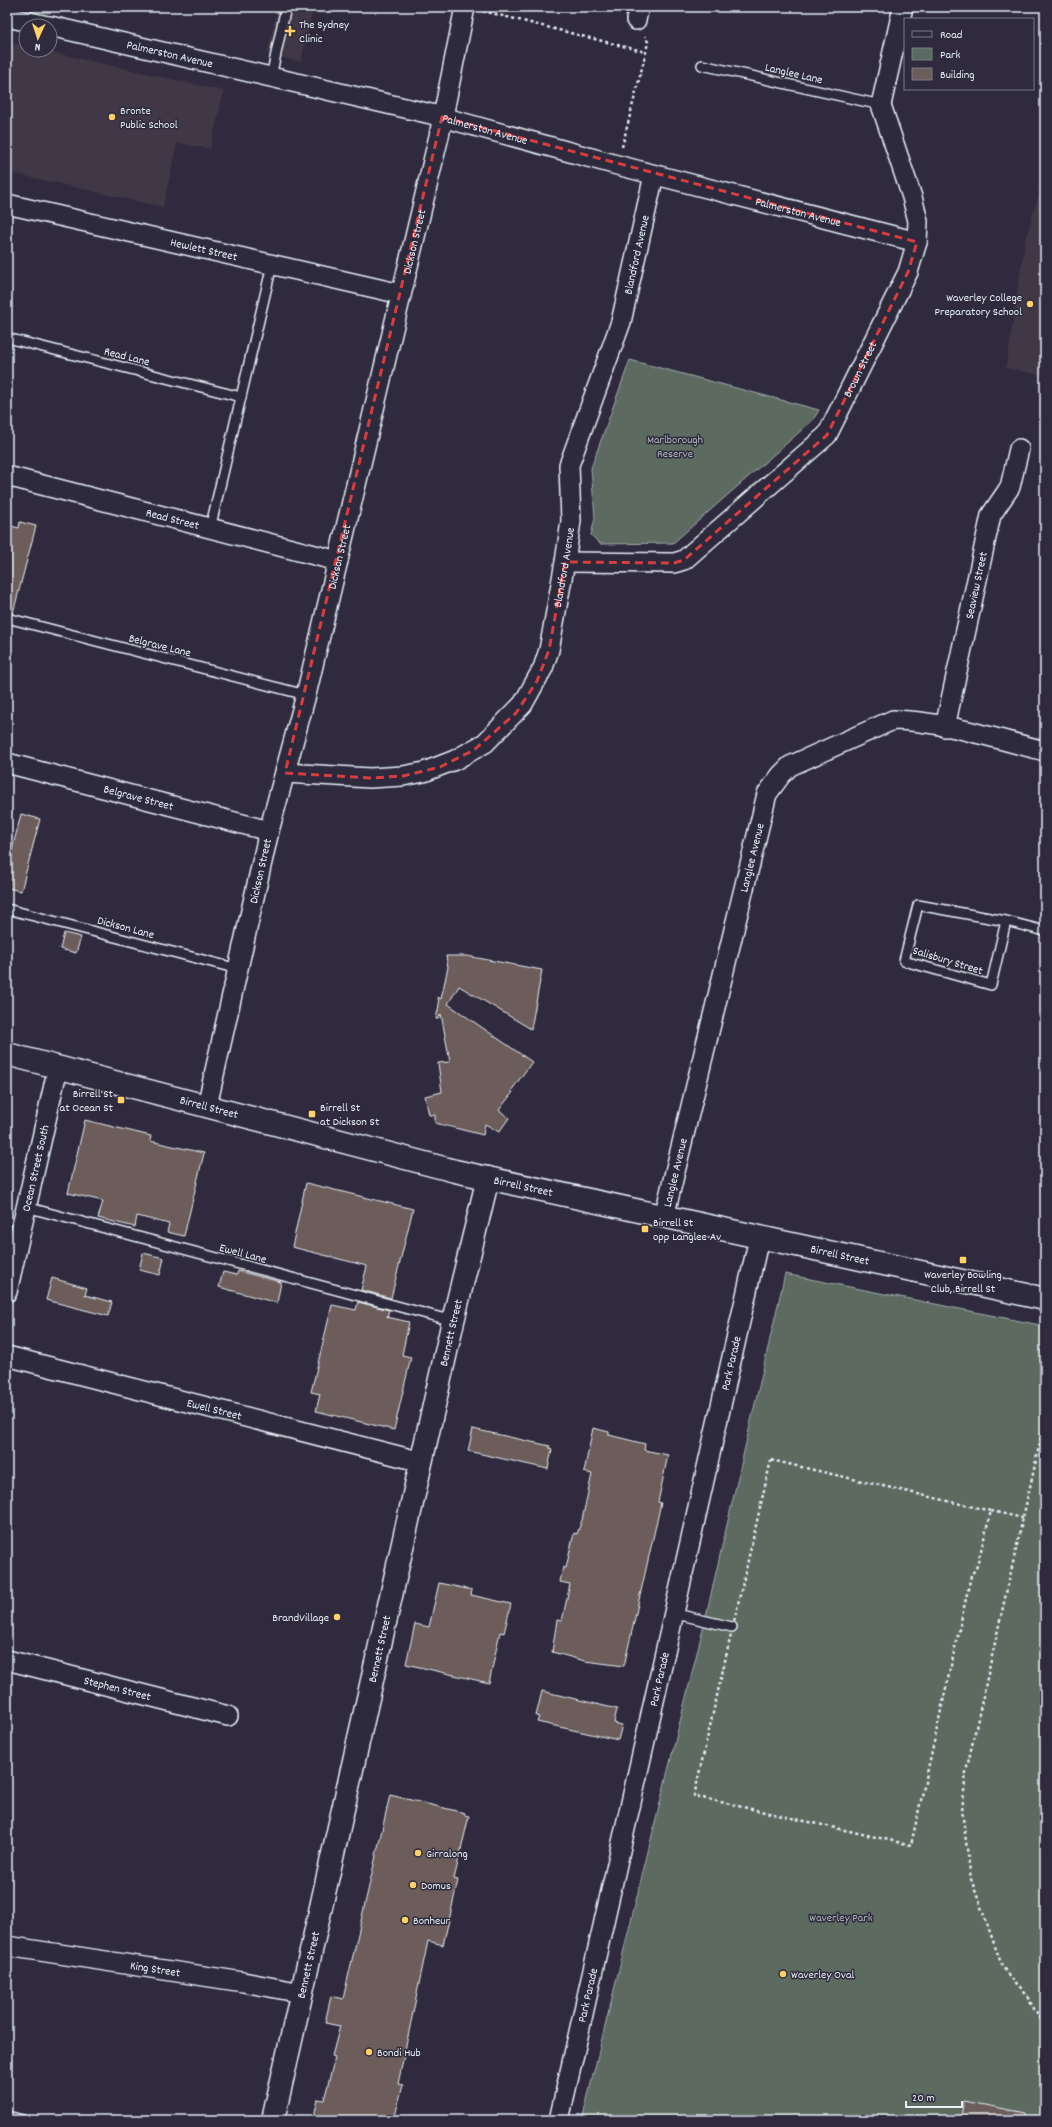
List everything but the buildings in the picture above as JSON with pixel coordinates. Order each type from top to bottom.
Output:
[{"type":"main road","name":"Birrell Street","points":[[7,1054],[350,1144],[488,1178],[1045,1299]]},
{"type":"main road","name":"Bennett Street","points":[[273,2120],[453,1321],[488,1178]]},
{"type":"street","name":"Dickson Street","points":[[207,1106],[270,831],[306,695],[439,136],[465,7]]},
{"type":"street","points":[[881,105],[903,7]]},
{"type":"street","name":"Palmerston Avenue","points":[[7,16],[18,19]]},
{"type":"street","name":"Palmerston Avenue","points":[[58,28],[442,117],[654,175],[917,242]]},
{"type":"street","name":"Brown Street","points":[[565,562],[674,563],[684,560],[827,435],[908,272],[917,242],[918,221],[912,197],[881,105]]},
{"type":"street","name":"Blandford Avenue","points":[[285,774],[370,778],[403,776],[440,767],[485,742],[523,704],[543,668],[549,650],[571,521],[569,465],[620,322],[654,175]]},
{"type":"street","name":"Hewlett Street","points":[[7,204],[401,294]]},
{"type":"street","name":"Seaview Street","points":[[945,727],[991,515],[1010,487],[1019,449]]},
{"type":"street","name":"Read Street","points":[[7,476],[338,562]]},
{"type":"street","name":"Langlee Avenue","points":[[664,1217],[767,794],[781,775],[790,766],[893,720],[911,721],[945,727],[1045,751]]},
{"type":"street","name":"Belgrave Street","points":[[7,763],[270,831]]},
{"type":"street","name":"Ocean Street South","points":[[7,1292],[58,1067]]},
{"type":"street","name":"Park Parade","points":[[559,2120],[672,1613],[759,1238]]},
{"type":"street","name":"Ewell Street","points":[[7,1356],[422,1462]]},
{"type":"street","name":"Stephen Street","points":[[7,1660],[228,1716]]},
{"type":"street","name":"King Street","points":[[7,1946],[243,1982],[302,1993]]},
{"type":"lane","points":[[271,77],[286,7]]},
{"type":"lane","name":"Langlee Lane","points":[[702,65],[881,105]]},
{"type":"lane","points":[[210,529],[272,265]]},
{"type":"lane","name":"Read Lane","points":[[7,338],[241,397]]},
{"type":"lane","name":"Belgrave Lane","points":[[7,618],[306,695]]},
{"type":"lane","name":"Salisbury Street","points":[[1006,922],[991,985],[904,961],[918,905],[1006,922],[1045,931]]},
{"type":"lane","name":"Dickson Lane","points":[[7,909],[238,969]]},
{"type":"lane","name":"Ewell Lane","points":[[26,1207],[453,1321]]},
{"type":"lane","points":[[672,1613],[732,1627]]},
{"type":"lane","points":[[7,2116],[23,2120]]},
{"type":"path","points":[[465,7],[646,52]]},
{"type":"path","points":[[617,165],[648,42],[637,14]]},
{"type":"path","points":[[1045,1420],[966,1772],[962,1811],[971,1879],[1002,1966],[1016,1985],[1028,1997],[1045,2027]]},
{"type":"path","points":[[990,1510],[977,1566],[971,1576],[911,1845],[694,1796],[771,1460],[990,1510],[1023,1518]]},
{"type":"highlighted area","points":[[442,117],[917,242],[908,272],[827,435],[684,560],[674,563],[565,562],[549,650],[537,681],[516,713],[474,750],[440,767],[403,776],[370,778],[285,773]]},
{"type":"shaded area","name":"The Sydney Clinic","points":[[278,7],[313,7],[301,62],[267,54]]},
{"type":"shaded area","name":"Bronte Public School","points":[[7,42],[18,44],[18,58],[58,58],[58,54],[224,91],[210,149],[177,143],[163,207],[7,172]]},
{"type":"shaded area","name":"Waverley College Preparatory School","points":[[1045,174],[1045,376],[1006,368],[1025,241]]},
{"type":"green space","name":"Marlborough Reserve","points":[[630,360],[819,410],[813,420],[673,543],[600,544],[591,535],[595,518],[591,468]]},
{"type":"green space","name":"Waverley Park","points":[[785,1274],[1045,1326],[1045,2120],[582,2120],[705,1620]]},
{"type":"place","name":"The Sydney Clinic","points":[[290,31]]},
{"type":"place","name":"Bronte Public School","points":[[112,117]]},
{"type":"place","name":"Waverley College Preparatory School","points":[[1030,304]]},
{"type":"place","name":"Birrell St at Ocean St","points":[[121,1100]]},
{"type":"place","name":"Birrell St at Dickson St","points":[[312,1114]]},
{"type":"place","name":"Birrell St opp Langlee Av","points":[[645,1229]]},
{"type":"place","name":"Waverley Bowling Club, Birrell St","points":[[963,1260]]},
{"type":"place","name":"BrandVillage","points":[[337,1617]]},
{"type":"place","name":"Girralong","points":[[418,1853]]},
{"type":"place","name":"Domus","points":[[413,1885]]},
{"type":"place","name":"Bonheur","points":[[405,1920]]},
{"type":"place","name":"Waverley Oval","points":[[783,1974]]},
{"type":"place","name":"Bondi Hub","points":[[369,2052]]}]
